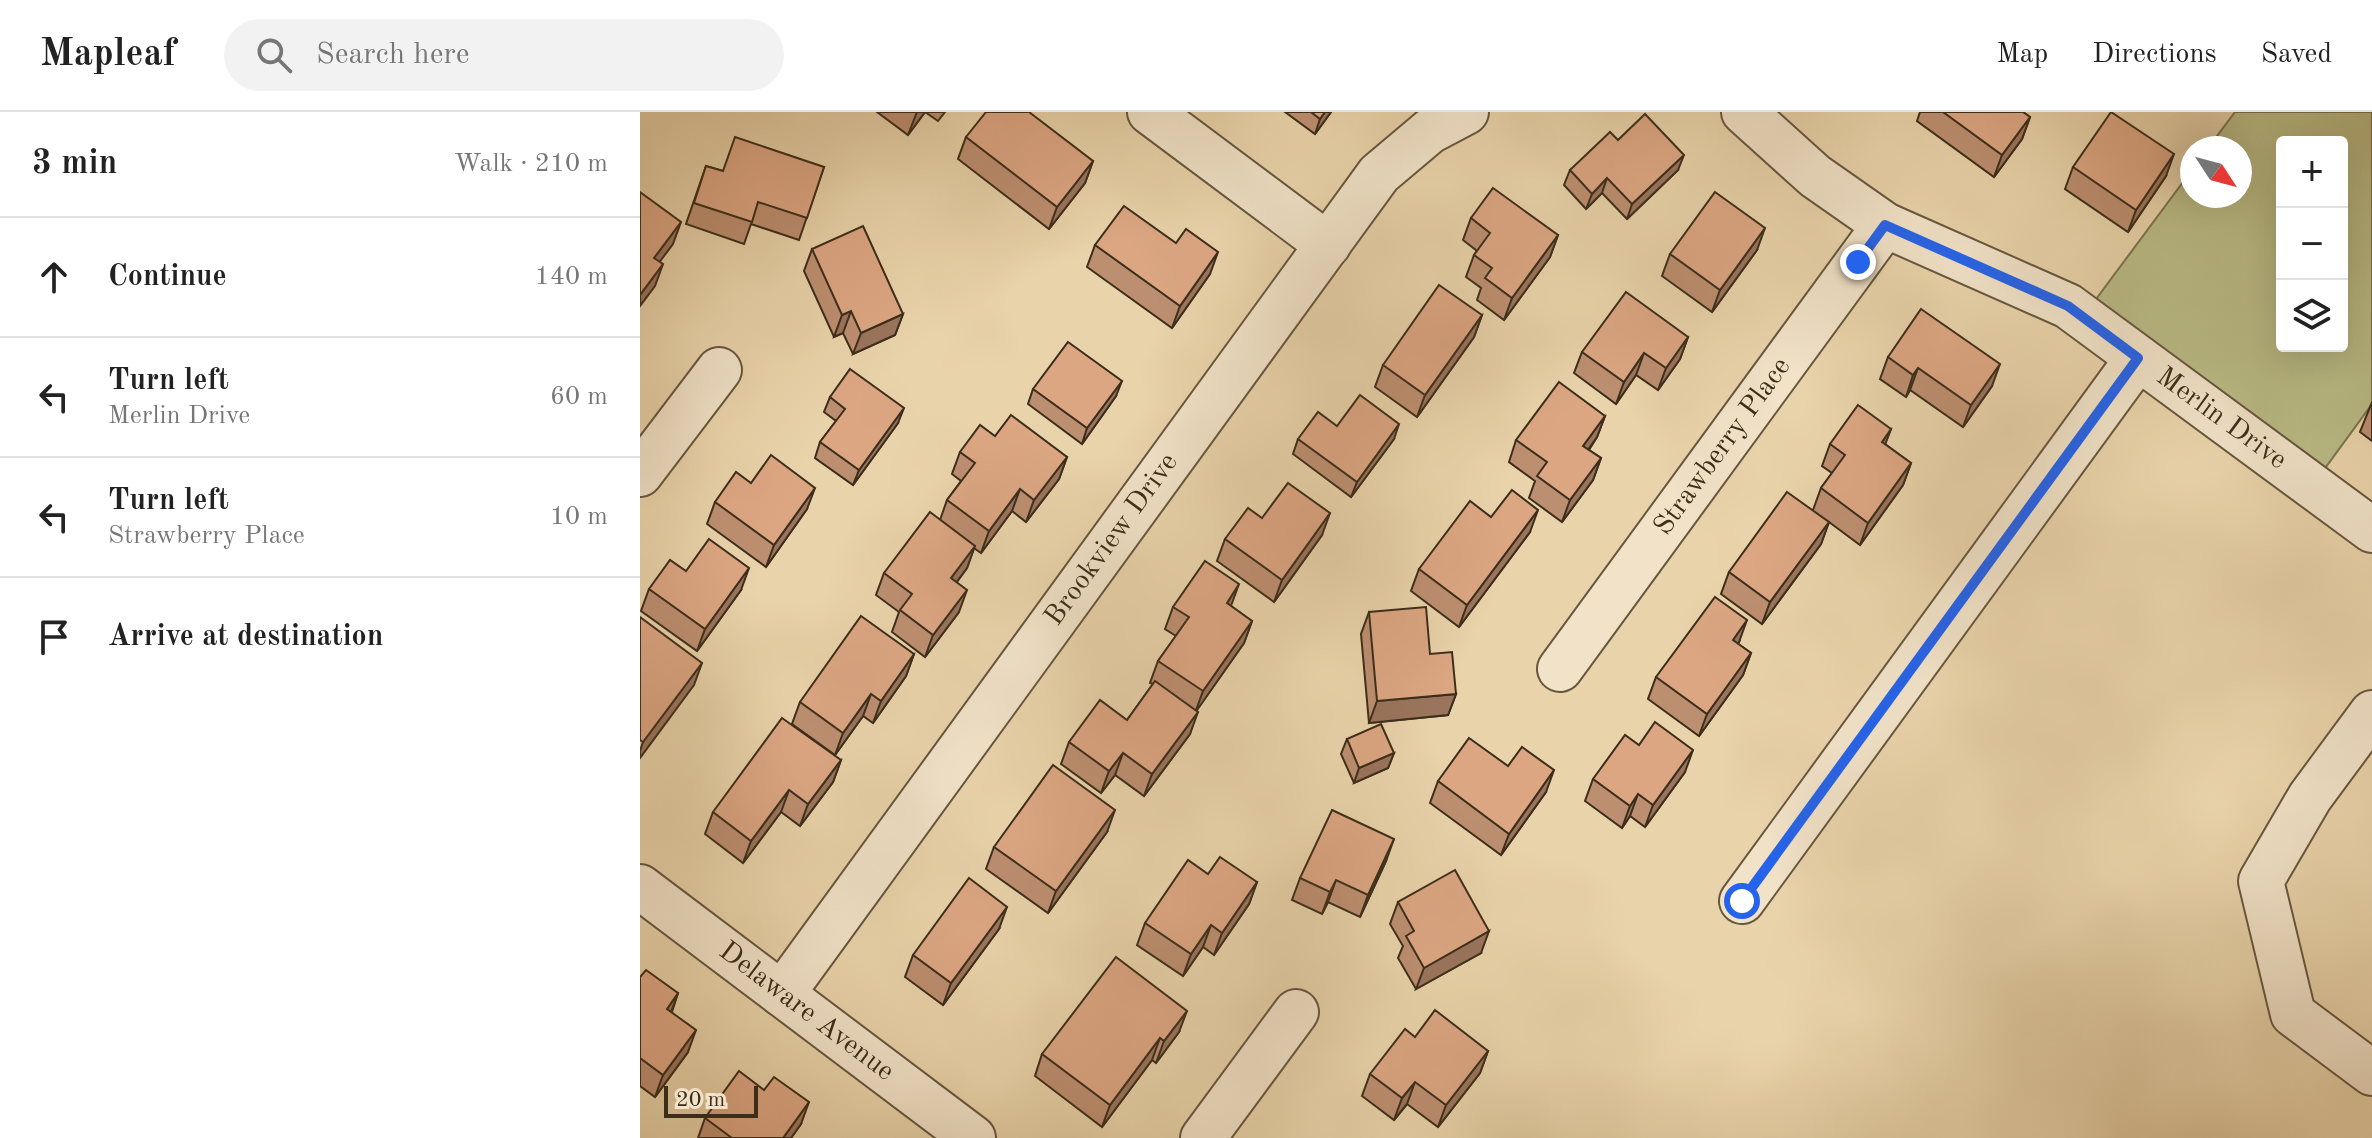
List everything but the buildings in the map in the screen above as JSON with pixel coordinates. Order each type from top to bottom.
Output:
[{"type":"street","points":[[1150,112],[1328,245]]},
{"type":"street","name":"Brookview Drive","points":[[782,994],[1379,174],[1430,131],[1466,112]]},
{"type":"street","name":"Merlin Drive","points":[[1744,112],[1815,176],[1885,225],[2068,306],[2372,530]]},
{"type":"street","name":"Strawberry Place","points":[[1560,669],[1885,225]]},
{"type":"street","points":[[1742,901],[2138,358]]},
{"type":"street","points":[[640,474],[719,370]]},
{"type":"street","points":[[2372,713],[2310,797],[2261,881],[2293,1014],[2372,1073]]},
{"type":"street","name":"Delaware Avenue","points":[[640,887],[973,1138]]},
{"type":"street","points":[[1203,1138],[1296,1012]]},
{"type":"green space","points":[[2235,112],[2372,112],[2372,404],[2312,486],[2082,318],[2180,186],[2180,208],[2252,208],[2252,136],[2217,136]]},
{"type":"route","points":[[1742,901],[2138,358],[2068,306],[1885,225],[1858,262]]}]
